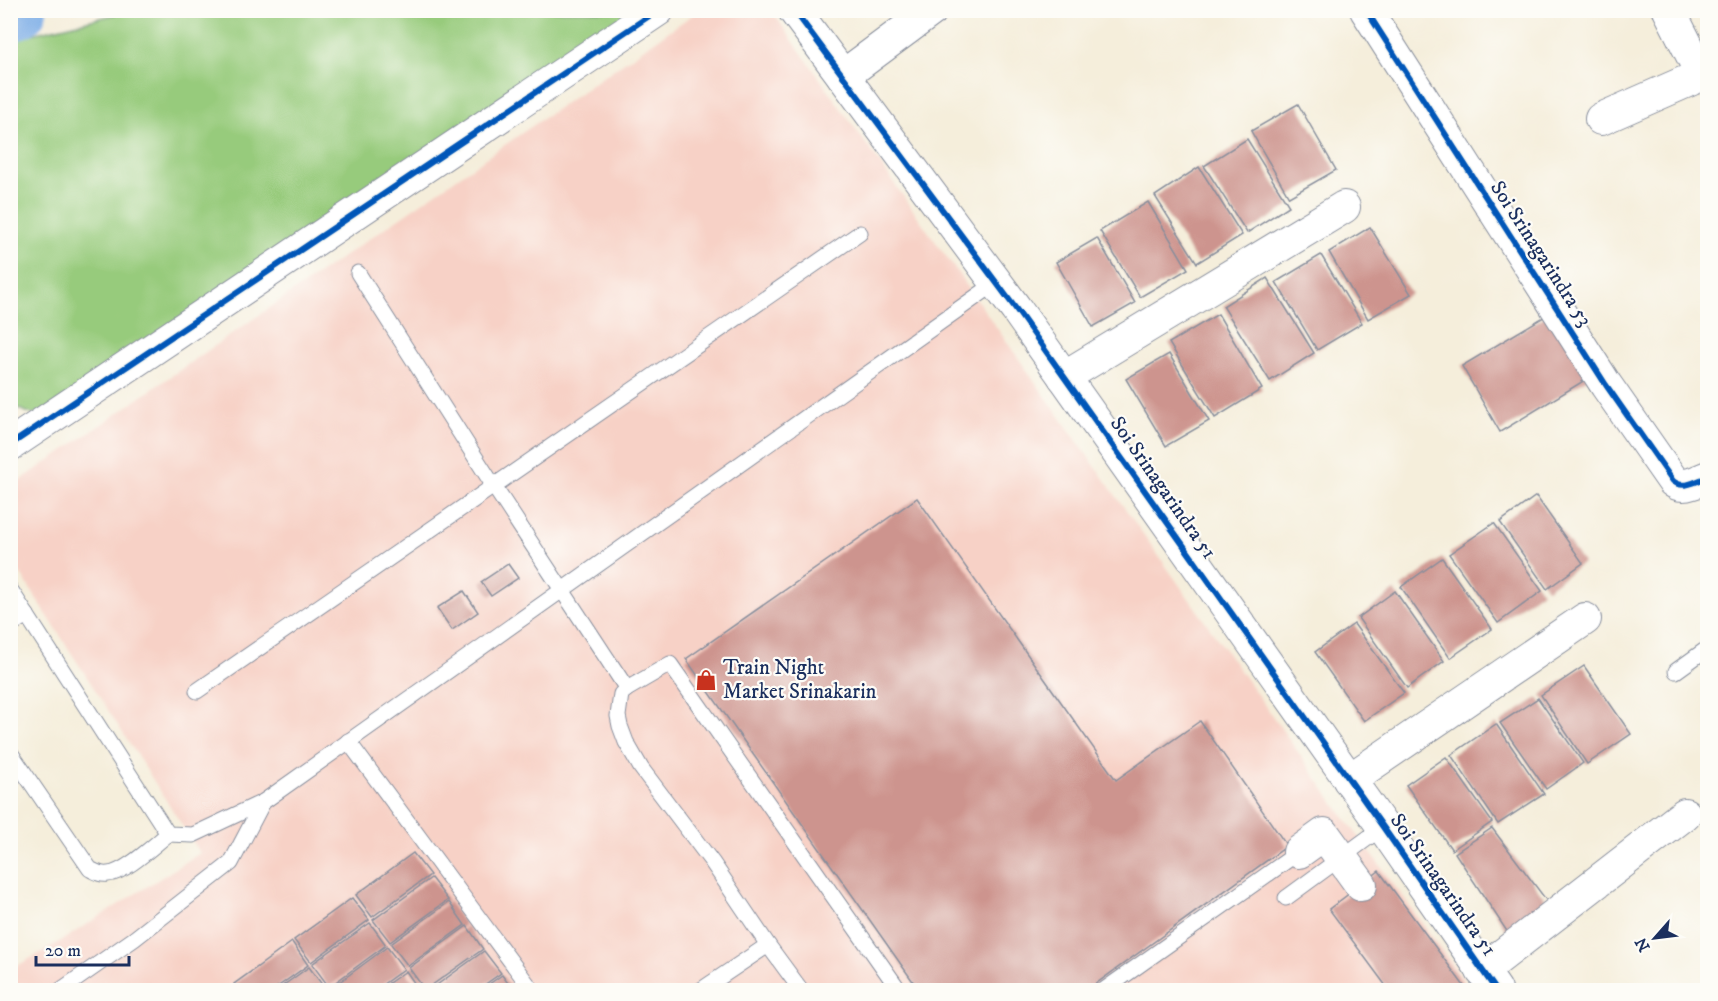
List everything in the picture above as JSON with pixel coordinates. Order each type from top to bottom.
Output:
[{"type":"street","points":[[10,445],[658,10]]},
{"type":"street","name":"Soi Srinagarindra 51","points":[[794,10],[997,282],[1383,827],[1489,981]]},
{"type":"street","points":[[843,76],[932,10]]},
{"type":"street","name":"Soi Srinagarindra 53","points":[[1366,10],[1606,385],[1673,482],[1683,486],[1707,477]]},
{"type":"street","points":[[1600,119],[1705,74],[1669,10]]},
{"type":"street","points":[[1064,377],[1344,207]]},
{"type":"street","points":[[1349,780],[1585,619]]},
{"type":"street","points":[[1489,981],[1685,814]]},
{"type":"street","points":[[1299,852],[1324,834],[1361,885]]},
{"type":"lane","points":[[197,691],[860,233]]},
{"type":"lane","points":[[358,273],[627,689]]},
{"type":"lane","points":[[10,752],[90,869],[100,874],[121,871],[168,834],[193,835],[263,802],[997,282]]},
{"type":"lane","points":[[10,589],[168,834]]},
{"type":"lane","points":[[10,626],[27,615]]},
{"type":"lane","points":[[1676,671],[1707,648]]},
{"type":"lane","points":[[801,990],[712,862],[641,768],[626,742],[618,716],[621,694],[670,664],[899,990]]},
{"type":"lane","points":[[348,741],[532,990]]},
{"type":"lane","points":[[61,990],[134,939],[231,863],[263,802]]},
{"type":"lane","points":[[1286,898],[1383,827]]},
{"type":"lane","points":[[1104,990],[1299,852]]},
{"type":"lane","points":[[701,990],[768,945]]},
{"type":"shaded area","points":[[771,10],[1332,800],[1471,990],[11,990],[10,970],[61,941],[200,853],[11,559],[11,487],[698,11]]},
{"type":"green space","points":[[134,10],[632,11],[37,416],[11,406],[10,39]]},
{"type":"building","points":[[1298,104],[1336,170],[1289,197],[1251,131]]},
{"type":"building","points":[[1247,139],[1289,206],[1247,233],[1204,166]]},
{"type":"building","points":[[1199,167],[1242,235],[1197,263],[1155,196]]},
{"type":"building","points":[[1148,202],[1188,269],[1140,297],[1100,231]]},
{"type":"building","points":[[1370,227],[1411,294],[1368,319],[1329,252]]},
{"type":"building","points":[[1097,238],[1135,303],[1093,327],[1056,262]]},
{"type":"building","points":[[1321,255],[1362,323],[1317,350],[1276,282]]},
{"type":"building","points":[[1267,278],[1314,353],[1270,381],[1223,306]]},
{"type":"building","points":[[1552,312],[1590,377],[1500,432],[1462,366]]},
{"type":"building","points":[[1218,314],[1262,389],[1215,418],[1169,343]]},
{"type":"building","points":[[1169,354],[1209,421],[1166,446],[1126,379]]},
{"type":"building","points":[[1536,496],[1583,563],[1547,589],[1500,522]]},
{"type":"building","points":[[917,498],[1116,780],[1200,721],[1287,846],[1087,990],[919,990],[686,659]]},
{"type":"building","points":[[1494,523],[1542,591],[1498,623],[1449,554]]},
{"type":"building","points":[[1442,558],[1492,629],[1450,658],[1401,587]]},
{"type":"building","points":[[508,564],[518,578],[491,596],[481,582]]},
{"type":"building","points":[[464,591],[478,612],[452,630],[437,608]]},
{"type":"building","points":[[1395,591],[1444,661],[1407,688],[1358,618]]},
{"type":"building","points":[[1354,624],[1404,693],[1364,721],[1315,652]]},
{"type":"building","points":[[1584,666],[1631,734],[1587,764],[1541,695]]},
{"type":"building","points":[[1538,698],[1583,763],[1546,789],[1500,723]]},
{"type":"building","points":[[1496,724],[1544,794],[1498,824],[1451,755]]},
{"type":"building","points":[[1446,757],[1492,822],[1452,850],[1406,785]]},
{"type":"building","points":[[1492,828],[1556,913],[1516,945],[1455,853]]},
{"type":"building","points":[[413,853],[430,875],[372,917],[356,895]]},
{"type":"building","points":[[1379,871],[1467,990],[1389,990],[1329,909]]},
{"type":"building","points":[[431,878],[448,900],[390,942],[373,920]]},
{"type":"building","points":[[352,898],[369,920],[311,962],[294,940]]},
{"type":"building","points":[[449,902],[465,925],[408,966],[391,944]]},
{"type":"building","points":[[370,923],[386,945],[329,987],[312,964]]},
{"type":"building","points":[[467,926],[483,949],[425,990],[409,968]]},
{"type":"building","points":[[292,942],[308,965],[273,990],[239,990],[234,984]]},
{"type":"building","points":[[387,947],[404,969],[375,990],[330,989]]},
{"type":"building","points":[[484,951],[501,973],[477,990],[430,990]]},
{"type":"building","points":[[309,967],[326,990],[277,990]]},
{"type":"building","points":[[406,971],[419,990],[379,990]]},
{"type":"building","points":[[502,975],[513,990],[481,990]]},
{"type":"waterway","points":[[10,14],[19,10]]},
{"type":"cycle path","points":[[10,445],[658,10]]},
{"type":"cycle path","points":[[794,10],[1016,309],[1496,990]]},
{"type":"cycle path","points":[[1366,10],[1606,385],[1673,481],[1686,485],[1708,477]]},
{"type":"place","name":"Train Night Market Srinakarin","points":[[706,680]]}]
